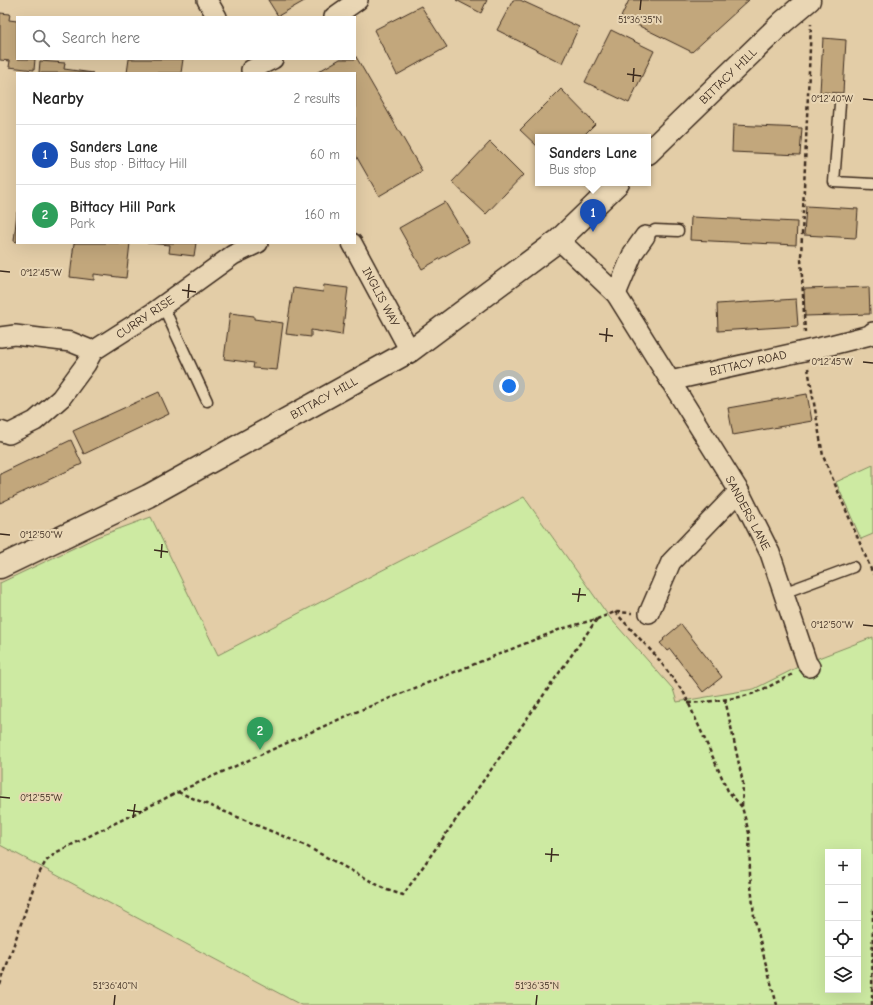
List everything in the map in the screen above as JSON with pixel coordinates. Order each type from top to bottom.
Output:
[{"type":"main road","name":"BITTACY HILL","points":[[651,151],[783,22],[810,0]]},
{"type":"main road","name":"BITTACY HILL","points":[[0,567],[148,496],[410,351],[559,240],[615,186]]},
{"type":"street","points":[[207,0],[216,16]]},
{"type":"street","points":[[335,16],[358,0]]},
{"type":"street","points":[[249,67],[270,60]]},
{"type":"street","points":[[616,294],[633,253],[645,236]]},
{"type":"street","name":"SANDERS LANE","points":[[559,240],[616,294],[739,492],[770,553],[807,663],[810,666]]},
{"type":"street","name":"CURRY RISE","points":[[0,431],[9,434],[35,421],[61,398],[86,364],[93,351],[163,306],[233,255],[256,244]]},
{"type":"street","name":"INGLIS WAY","points":[[353,244],[410,351]]},
{"type":"street","name":"BITTACY ROAD","points":[[670,381],[806,351],[870,335],[873,332]]},
{"type":"street","points":[[0,337],[16,335],[71,342],[93,351]]},
{"type":"street","points":[[649,613],[671,562],[739,492]]},
{"type":"lane","points":[[840,104],[834,182],[873,184]]},
{"type":"lane","points":[[645,236],[655,230],[678,231]]},
{"type":"lane","points":[[163,306],[207,401]]},
{"type":"lane","points":[[783,593],[853,567]]},
{"type":"path","points":[[811,24],[801,258],[806,351],[823,456],[873,574]]},
{"type":"path","points":[[0,985],[37,877],[46,861],[57,852],[178,792],[351,714],[561,629],[597,619],[615,612],[649,613]]},
{"type":"path","points":[[615,612],[656,656],[684,694],[728,791],[742,807]]},
{"type":"path","points":[[178,792],[304,845],[387,890],[402,895],[597,619]]},
{"type":"path","points":[[688,703],[745,696],[792,674]]},
{"type":"path","points":[[726,699],[743,783],[742,807],[749,833],[750,875],[754,916],[777,1005]]},
{"type":"path","points":[[872,1005],[873,909]]},
{"type":"green space","points":[[873,465],[873,534],[861,539],[836,482]]},
{"type":"green space","points":[[524,497],[610,618],[673,689],[677,702],[754,689],[808,662],[873,637],[873,1005],[301,1005],[0,845],[0,583],[97,537],[151,517],[218,655]]},
{"type":"building","points":[[268,0],[306,0],[278,16]]},
{"type":"building","points":[[456,0],[487,0],[481,13]]},
{"type":"building","points":[[513,0],[520,0],[579,27],[562,63],[497,30]]},
{"type":"building","points":[[629,0],[749,0],[692,52],[621,17]]},
{"type":"building","points":[[421,6],[447,47],[397,75],[374,30]]},
{"type":"building","points":[[0,13],[10,14],[9,20],[16,21],[16,60],[35,60],[34,70],[9,67],[10,61],[0,60]]},
{"type":"building","points":[[611,30],[654,51],[629,103],[585,82]]},
{"type":"building","points":[[823,38],[846,40],[843,93],[820,92]]},
{"type":"building","points":[[356,57],[422,171],[379,196],[356,156],[356,72],[318,72],[338,60],[356,60]]},
{"type":"building","points":[[129,60],[183,60],[181,72],[127,72]]},
{"type":"building","points":[[40,61],[65,63],[64,69],[86,72],[39,72]]},
{"type":"building","points":[[561,89],[595,124],[585,134],[535,134],[535,144],[520,130]]},
{"type":"building","points":[[733,125],[802,128],[800,155],[732,152]]},
{"type":"building","points":[[490,142],[523,175],[486,214],[452,182]]},
{"type":"building","points":[[445,202],[469,242],[422,269],[399,228]]},
{"type":"building","points":[[806,206],[858,209],[856,238],[804,235]]},
{"type":"building","points":[[691,217],[797,222],[796,245],[690,240]]},
{"type":"building","points":[[16,222],[16,242],[14,241]]},
{"type":"building","points":[[74,244],[130,244],[126,278],[94,274],[94,280],[70,277]]},
{"type":"building","points":[[158,244],[196,244],[194,256],[169,253],[170,245]]},
{"type":"building","points":[[324,285],[348,288],[342,335],[311,330],[311,337],[286,334],[293,288],[323,292]]},
{"type":"building","points":[[869,287],[870,314],[805,316],[804,289]]},
{"type":"building","points":[[796,299],[798,326],[718,331],[717,304]]},
{"type":"building","points":[[230,313],[254,316],[254,319],[283,323],[277,370],[253,368],[254,363],[224,359]]},
{"type":"building","points":[[159,392],[169,414],[84,454],[73,431]]},
{"type":"building","points":[[807,394],[812,421],[733,435],[728,408]]},
{"type":"building","points":[[71,440],[82,464],[0,503],[0,474]]},
{"type":"building","points":[[681,624],[722,677],[703,692],[670,649],[667,651],[660,643]]},
{"type":"place","name":"Sanders Lane","points":[[593,232]]},
{"type":"place","name":"Bittacy Hill Park","points":[[260,750]]}]
